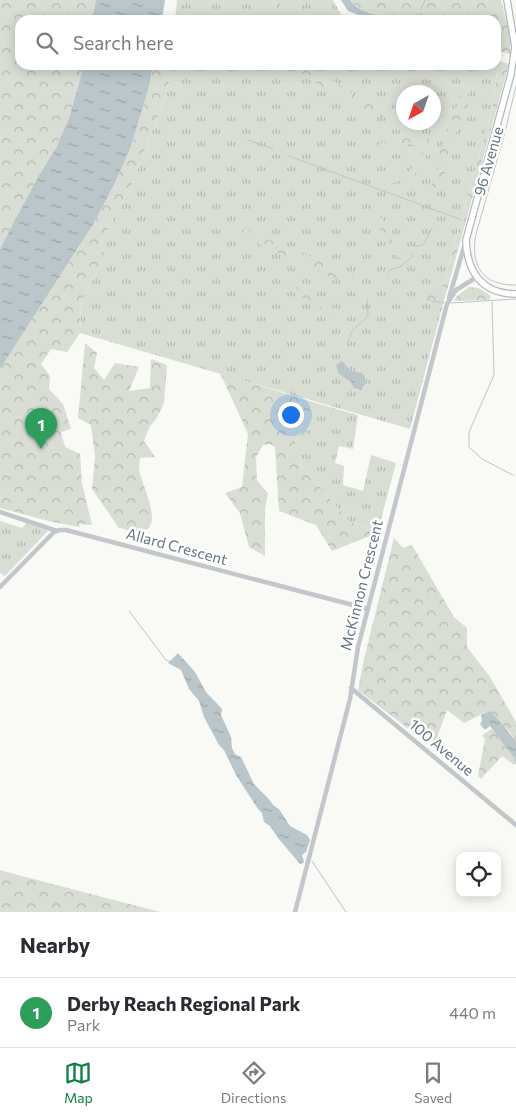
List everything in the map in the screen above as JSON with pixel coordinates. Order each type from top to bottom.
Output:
[{"type":"main road","name":"96 Avenue","points":[[476,277],[468,260],[466,240],[502,114],[515,51],[507,0]]},
{"type":"main road","points":[[476,277],[498,292],[516,294]]},
{"type":"street","points":[[448,302],[466,240]]},
{"type":"street","name":"McKinnon Crescent","points":[[295,912],[341,735],[358,648],[448,302],[460,287],[476,277]]},
{"type":"street","name":"Allard Crescent","points":[[0,512],[57,531],[66,530],[84,534],[368,609]]},
{"type":"street","points":[[0,587],[57,531]]},
{"type":"street","name":"100 Avenue","points":[[351,688],[516,825]]},
{"type":"green space","points":[[0,0],[96,0],[93,15],[15,15],[15,70],[83,70],[69,118],[56,148],[0,249]]},
{"type":"green space","points":[[177,0],[333,0],[341,15],[176,15]]},
{"type":"green space","points":[[262,0],[277,0],[293,15],[280,15]]},
{"type":"green space","points":[[350,0],[501,0],[510,35],[510,54],[501,51],[501,15],[382,15],[367,12]]},
{"type":"green space","points":[[501,62],[509,64],[441,312],[436,306],[437,304],[424,300],[426,295],[438,292],[443,285],[492,109],[497,72],[494,70],[501,70]]},
{"type":"green space","points":[[152,70],[172,70],[164,100],[131,187],[101,241],[105,257],[81,301],[80,333],[67,352],[51,349],[41,364],[50,376],[49,389],[63,404],[71,429],[61,432],[65,447],[80,454],[82,483],[92,525],[79,524],[80,527],[52,522],[0,508],[0,369],[94,223],[130,149],[149,87]]},
{"type":"green space","points":[[172,70],[494,70],[497,72],[492,109],[437,306],[441,312],[410,429],[80,333],[81,301],[105,257],[101,241],[131,187],[164,100]]},
{"type":"green space","points":[[297,70],[314,70],[344,87],[363,102],[378,104],[396,111],[396,118],[359,110],[339,93],[328,91]]},
{"type":"green space","points":[[463,89],[468,90],[468,109],[461,126],[454,135],[445,168],[445,176],[436,189],[431,202],[426,203],[425,200],[438,168],[439,154],[448,127],[441,126],[441,117],[452,119]]},
{"type":"green space","points":[[426,135],[430,140],[421,148],[410,144],[396,145],[377,152],[374,150],[379,144],[388,140],[396,141],[412,137],[421,140]]},
{"type":"green space","points":[[423,152],[427,154],[412,178],[384,185],[386,180],[402,177],[409,172]]},
{"type":"green space","points":[[374,209],[378,212],[392,241],[407,260],[405,261],[388,250],[386,239],[370,210]]},
{"type":"green space","points":[[247,229],[256,235],[301,252],[323,263],[335,265],[341,272],[349,273],[353,277],[354,284],[364,295],[363,297],[357,295],[342,280],[329,277],[301,259],[287,257],[248,239],[243,233]]},
{"type":"green space","points":[[295,286],[319,301],[327,302],[343,317],[342,319],[337,321],[322,309],[295,293],[293,289]]},
{"type":"green space","points":[[469,287],[479,288],[491,296],[489,300],[454,301],[457,296]]},
{"type":"green space","points":[[85,343],[97,353],[94,368],[104,380],[115,363],[139,367],[129,391],[150,388],[151,359],[167,365],[164,403],[157,418],[150,426],[144,441],[155,457],[140,458],[139,470],[152,515],[151,524],[147,530],[137,532],[119,528],[92,489],[95,456],[91,425],[78,418]]},
{"type":"green space","points":[[220,373],[316,403],[308,413],[308,441],[297,438],[295,443],[303,468],[350,522],[378,531],[332,551],[316,525],[279,511],[275,447],[270,444],[263,445],[256,457],[257,480],[268,494],[265,508],[265,556],[249,547],[240,513],[225,493],[242,487],[248,434]]},
{"type":"green space","points":[[316,403],[358,415],[353,449],[339,446],[335,463],[344,466],[343,485],[363,491],[371,455],[396,463],[378,531],[350,522],[303,468],[295,443],[297,438],[308,440],[308,412]]},
{"type":"green space","points":[[0,521],[22,528],[27,522],[48,531],[5,576],[0,573]]},
{"type":"green space","points":[[394,538],[403,548],[412,545],[454,617],[467,628],[467,647],[490,677],[516,722],[516,741],[509,731],[484,713],[464,723],[447,710],[433,748],[358,690]]},
{"type":"green space","points":[[491,729],[496,732],[516,760],[516,764],[514,765],[502,756],[481,779],[478,776],[485,739],[482,736]]},
{"type":"green space","points":[[0,870],[18,875],[160,912],[0,912]]},
{"type":"water","points":[[96,0],[165,0],[163,15],[93,15]]},
{"type":"water","points":[[341,0],[350,0],[366,12],[377,15],[359,15],[348,11]]},
{"type":"water","points":[[83,70],[152,70],[149,87],[130,149],[116,181],[94,223],[0,369],[0,249],[37,179],[56,148],[69,118]]},
{"type":"water","points":[[342,361],[351,371],[362,373],[365,376],[365,384],[361,390],[354,388],[351,382],[339,374],[336,365]]},
{"type":"water","points":[[178,653],[195,672],[206,692],[222,709],[221,715],[231,737],[232,748],[235,754],[241,757],[254,784],[279,809],[290,826],[307,835],[310,840],[306,852],[302,855],[303,863],[300,864],[270,826],[264,822],[262,813],[236,775],[224,750],[219,745],[204,717],[199,701],[189,689],[181,670],[168,663]]},
{"type":"water","points":[[491,711],[516,741],[516,760],[490,726],[485,730],[480,724],[482,721],[481,715]]},
{"type":"waterway","points":[[421,9],[425,0]]},
{"type":"waterway","points":[[516,86],[476,234],[475,245],[475,255],[481,272],[495,282],[516,285]]},
{"type":"waterway","points":[[248,140],[273,149]]},
{"type":"waterway","points":[[289,156],[462,220]]},
{"type":"waterway","points":[[415,246],[423,245],[432,228]]},
{"type":"waterway","points":[[387,273],[400,267],[413,256],[411,253]]},
{"type":"waterway","points":[[427,298],[431,301],[444,303]]},
{"type":"waterway","points":[[451,303],[516,299]]},
{"type":"waterway","points":[[347,345],[352,331],[368,316],[367,300]]},
{"type":"waterway","points":[[492,302],[494,375],[469,432],[469,447],[482,459],[513,475]]},
{"type":"waterway","points":[[129,611],[166,660],[171,662]]},
{"type":"waterway","points":[[312,861],[346,912]]},
{"type":"place","name":"Derby Reach Regional Park","points":[[41,449]]}]
